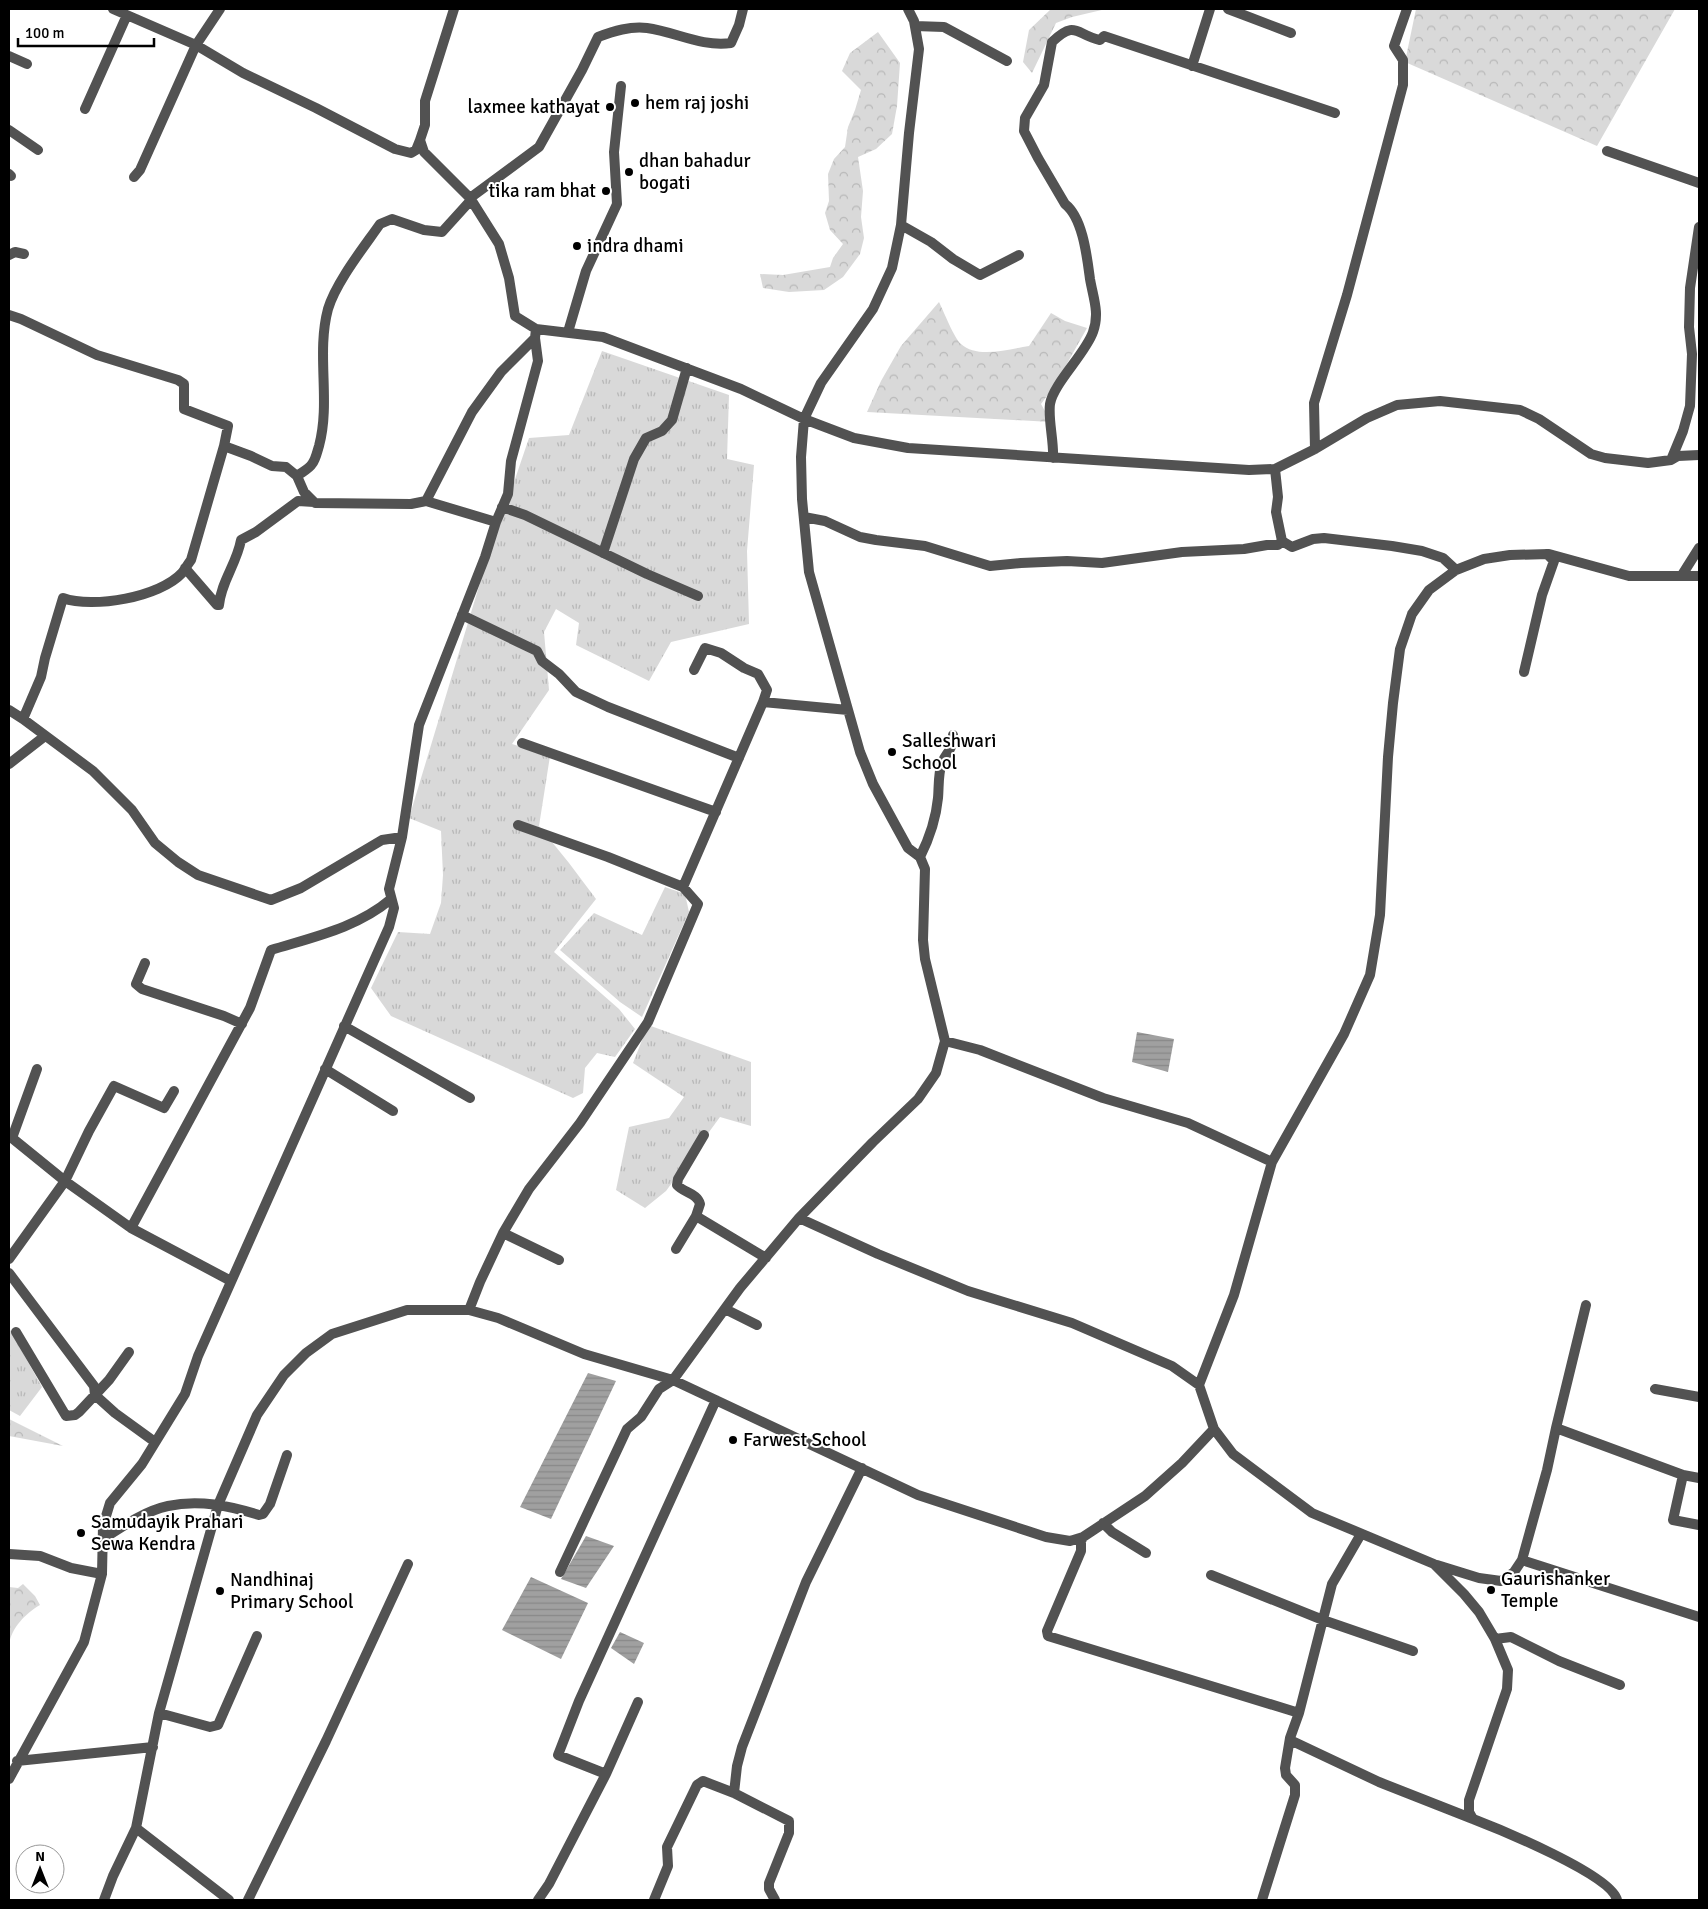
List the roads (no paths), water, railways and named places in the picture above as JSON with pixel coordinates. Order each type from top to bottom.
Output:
[{"type":"street","points":[[113,9],[196,45],[243,73],[396,149],[411,153],[416,150],[425,125],[425,101],[454,9]]},
{"type":"street","points":[[134,177],[140,170],[196,45],[220,9]]},
{"type":"street","points":[[297,476],[312,465],[321,435],[324,393],[323,356],[328,313],[344,276],[380,224],[392,219],[424,230],[442,232],[470,199],[539,147],[598,37],[619,29],[647,28],[709,44],[731,43],[743,9]]},
{"type":"street","points":[[560,1572],[627,1429],[641,1417],[659,1389],[673,1380],[725,1309],[799,1218],[918,1099],[936,1073],[945,1041],[925,959],[923,940],[925,869],[920,857],[908,848],[874,784],[860,752],[809,572],[802,499],[801,457],[804,419],[821,383],[873,309],[892,268],[901,225],[919,49],[915,26],[908,9]]},
{"type":"street","points":[[1192,66],[1210,9]]},
{"type":"street","points":[[1228,9],[1291,33]]},
{"type":"street","points":[[1315,449],[1314,403],[1347,296],[1403,85],[1403,60],[1394,46],[1407,9]]},
{"type":"street","points":[[85,109],[127,15]]},
{"type":"street","points":[[915,26],[944,27],[1007,61]]},
{"type":"street","points":[[1053,458],[1050,404],[1053,396],[1093,333],[1097,319],[1088,262],[1079,226],[1072,209],[1065,204],[1024,131],[1025,118],[1044,85],[1052,42],[1067,30],[1077,30],[1093,39],[1100,40],[1104,36],[1335,113]]},
{"type":"street","points":[[9,56],[27,64]]},
{"type":"street","points":[[568,332],[586,271],[617,204],[614,152],[621,86]]},
{"type":"street","points":[[9,130],[38,150]]},
{"type":"street","points":[[9,1778],[84,1642],[102,1574],[103,1526],[110,1503],[142,1464],[185,1394],[198,1356],[389,927],[394,908],[389,889],[402,836],[419,725],[508,494],[511,461],[538,361],[535,334],[515,316],[510,278],[499,244],[470,199],[424,152],[420,140]]},
{"type":"street","points":[[1607,151],[1699,182]]},
{"type":"street","points":[[901,225],[931,242],[953,259],[980,275],[1019,255]]},
{"type":"street","points":[[1671,460],[1683,431],[1690,406],[1692,354],[1689,327],[1690,288],[1699,226]]},
{"type":"street","points":[[9,255],[15,252],[24,254]]},
{"type":"street","points":[[9,315],[22,319],[97,355],[178,380],[184,384],[184,409],[228,426],[191,560],[172,581],[153,591],[110,602],[75,602],[63,598],[41,677],[23,719]]},
{"type":"street","points":[[426,501],[472,412],[501,372],[535,334],[568,332],[603,337],[687,368],[741,389],[804,419],[854,438],[908,448],[1249,470],[1275,469],[1315,449],[1367,418],[1397,405],[1440,401],[1520,410],[1539,419],[1591,454],[1605,458],[1648,463],[1671,460],[1678,456],[1699,455]]},
{"type":"street","points":[[603,553],[634,459],[646,438],[662,430],[672,420],[687,368]]},
{"type":"street","points":[[224,446],[272,466],[286,467],[297,476],[304,492],[314,502]]},
{"type":"street","points":[[1275,469],[1278,497],[1276,512],[1282,542]]},
{"type":"street","points":[[185,568],[219,605],[220,593],[241,540],[256,532],[298,501],[315,503],[411,504],[426,501],[496,522]]},
{"type":"street","points":[[502,507],[525,515],[698,596]]},
{"type":"street","points":[[804,517],[825,521],[860,537],[925,546],[990,566],[1067,561],[1102,563],[1182,552],[1244,549],[1278,545],[1282,542]]},
{"type":"street","points":[[1282,542],[1292,547],[1324,538],[1392,546],[1422,551],[1443,558],[1456,570]]},
{"type":"street","points":[[1682,575],[1699,548]]},
{"type":"street","points":[[1524,672],[1542,595],[1554,560],[1547,554]]},
{"type":"street","points":[[1199,1386],[1234,1295],[1272,1162],[1344,1034],[1370,975],[1380,915],[1388,757],[1400,649],[1412,614],[1429,590],[1456,570],[1484,559],[1510,555],[1547,554],[1629,576],[1699,576]]},
{"type":"street","points":[[462,616],[537,652],[542,662],[559,674],[576,692],[608,707],[739,758]]},
{"type":"street","points":[[683,887],[767,690],[758,674],[744,668],[721,653],[705,648],[694,670]]},
{"type":"street","points":[[763,702],[848,710]]},
{"type":"street","points":[[9,710],[93,771],[132,810],[156,843],[178,862],[198,875],[271,900],[301,888],[382,840],[402,836]]},
{"type":"street","points":[[920,857],[929,840],[938,800],[942,763],[950,753],[953,745],[953,735]]},
{"type":"street","points":[[9,764],[45,736]]},
{"type":"street","points":[[522,743],[716,812]]},
{"type":"street","points":[[469,1310],[503,1233],[529,1189],[580,1123],[648,1022],[698,904],[683,887],[608,857],[518,825]]},
{"type":"street","points":[[131,1228],[242,1024],[250,1008],[271,950],[350,924],[377,911],[391,898]]},
{"type":"street","points":[[145,963],[136,984],[142,989],[224,1016],[242,1024]]},
{"type":"street","points":[[344,1026],[470,1098]]},
{"type":"street","points":[[945,1041],[980,1050],[1103,1098],[1188,1123],[1272,1162]]},
{"type":"street","points":[[37,1069],[12,1138],[65,1181],[131,1228],[231,1281]]},
{"type":"street","points":[[325,1069],[393,1110]]},
{"type":"street","points":[[9,1259],[65,1181],[89,1131],[114,1086],[164,1108],[174,1091]]},
{"type":"street","points":[[676,1249],[696,1216],[700,1204],[698,1198],[677,1185],[678,1179],[704,1135]]},
{"type":"street","points":[[696,1216],[766,1258]]},
{"type":"street","points":[[799,1218],[968,1291],[1072,1323],[1172,1366],[1199,1386],[1214,1429],[1233,1454],[1312,1513],[1434,1564],[1480,1578],[1502,1581],[1514,1572],[1522,1560],[1586,1305]]},
{"type":"street","points":[[503,1233],[559,1260]]},
{"type":"street","points":[[9,1273],[94,1386],[95,1394],[115,1412],[155,1442]]},
{"type":"street","points":[[725,1309],[757,1325]]},
{"type":"street","points":[[104,1900],[113,1876],[136,1828],[154,1747],[159,1713],[218,1504],[257,1415],[284,1375],[306,1353],[332,1334],[407,1310],[469,1310],[498,1318],[584,1354],[673,1380],[918,1495],[1046,1537],[1070,1542],[1084,1537],[1145,1496],[1182,1463],[1214,1429]]},
{"type":"street","points":[[16,1332],[66,1416],[75,1415],[109,1380],[128,1352]]},
{"type":"street","points":[[1655,1389],[1699,1397]]},
{"type":"street","points":[[606,1774],[562,1757],[558,1755],[559,1751],[599,1657],[716,1400]]},
{"type":"street","points":[[1556,1428],[1683,1475],[1699,1478]]},
{"type":"street","points":[[104,1539],[137,1519],[168,1506],[188,1503],[218,1504],[259,1515],[263,1514],[270,1504],[287,1455]]},
{"type":"street","points":[[734,1793],[737,1766],[742,1747],[806,1582],[862,1468]]},
{"type":"street","points":[[1683,1475],[1673,1520],[1699,1525]]},
{"type":"street","points":[[1103,1524],[1112,1532],[1146,1553]]},
{"type":"street","points":[[1262,1900],[1295,1795],[1295,1785],[1286,1775],[1285,1768],[1290,1738],[1299,1713],[1332,1584],[1361,1534]]},
{"type":"street","points":[[1084,1537],[1081,1541],[1081,1551],[1047,1631],[1048,1636],[1299,1713]]},
{"type":"street","points":[[9,1554],[40,1556],[71,1568],[102,1574]]},
{"type":"street","points":[[1522,1560],[1699,1617]]},
{"type":"street","points":[[248,1900],[326,1741],[408,1564]]},
{"type":"street","points":[[1434,1564],[1464,1594],[1478,1612],[1494,1639],[1508,1670],[1507,1688],[1469,1800],[1469,1812],[1473,1819]]},
{"type":"street","points":[[1211,1575],[1323,1620],[1413,1651]]},
{"type":"street","points":[[159,1713],[210,1726],[218,1726],[257,1636]]},
{"type":"street","points":[[1494,1639],[1511,1637],[1558,1660],[1620,1685]]},
{"type":"street","points":[[538,1900],[549,1884],[606,1774],[638,1702]]},
{"type":"street","points":[[1290,1740],[1379,1782],[1473,1819],[1556,1855],[1610,1888],[1617,1900]]},
{"type":"street","points":[[17,1761],[154,1747]]},
{"type":"street","points":[[654,1900],[668,1866],[667,1847],[697,1785],[703,1781],[734,1793],[789,1821],[789,1833],[769,1883],[769,1889],[775,1900]]},
{"type":"street","points":[[136,1828],[229,1900]]},
{"type":"place","name":"hem raj joshi","points":[[635,103]]},
{"type":"place","name":"laxmee kathayat","points":[[610,107]]},
{"type":"place","name":"dhan bahadur bogati","points":[[629,172]]},
{"type":"place","name":"tika ram bhat","points":[[606,191]]},
{"type":"place","name":"indra dhami","points":[[577,246]]},
{"type":"place","name":"Salleshwari School","points":[[892,752]]},
{"type":"place","name":"Farwest School","points":[[733,1440]]},
{"type":"place","name":"Samudayik Prahari Sewa Kendra","points":[[81,1533]]},
{"type":"place","name":"Gaurishanker Temple","points":[[1491,1590]]},
{"type":"place","name":"Nandhinaj Primary School","points":[[220,1591]]}]
